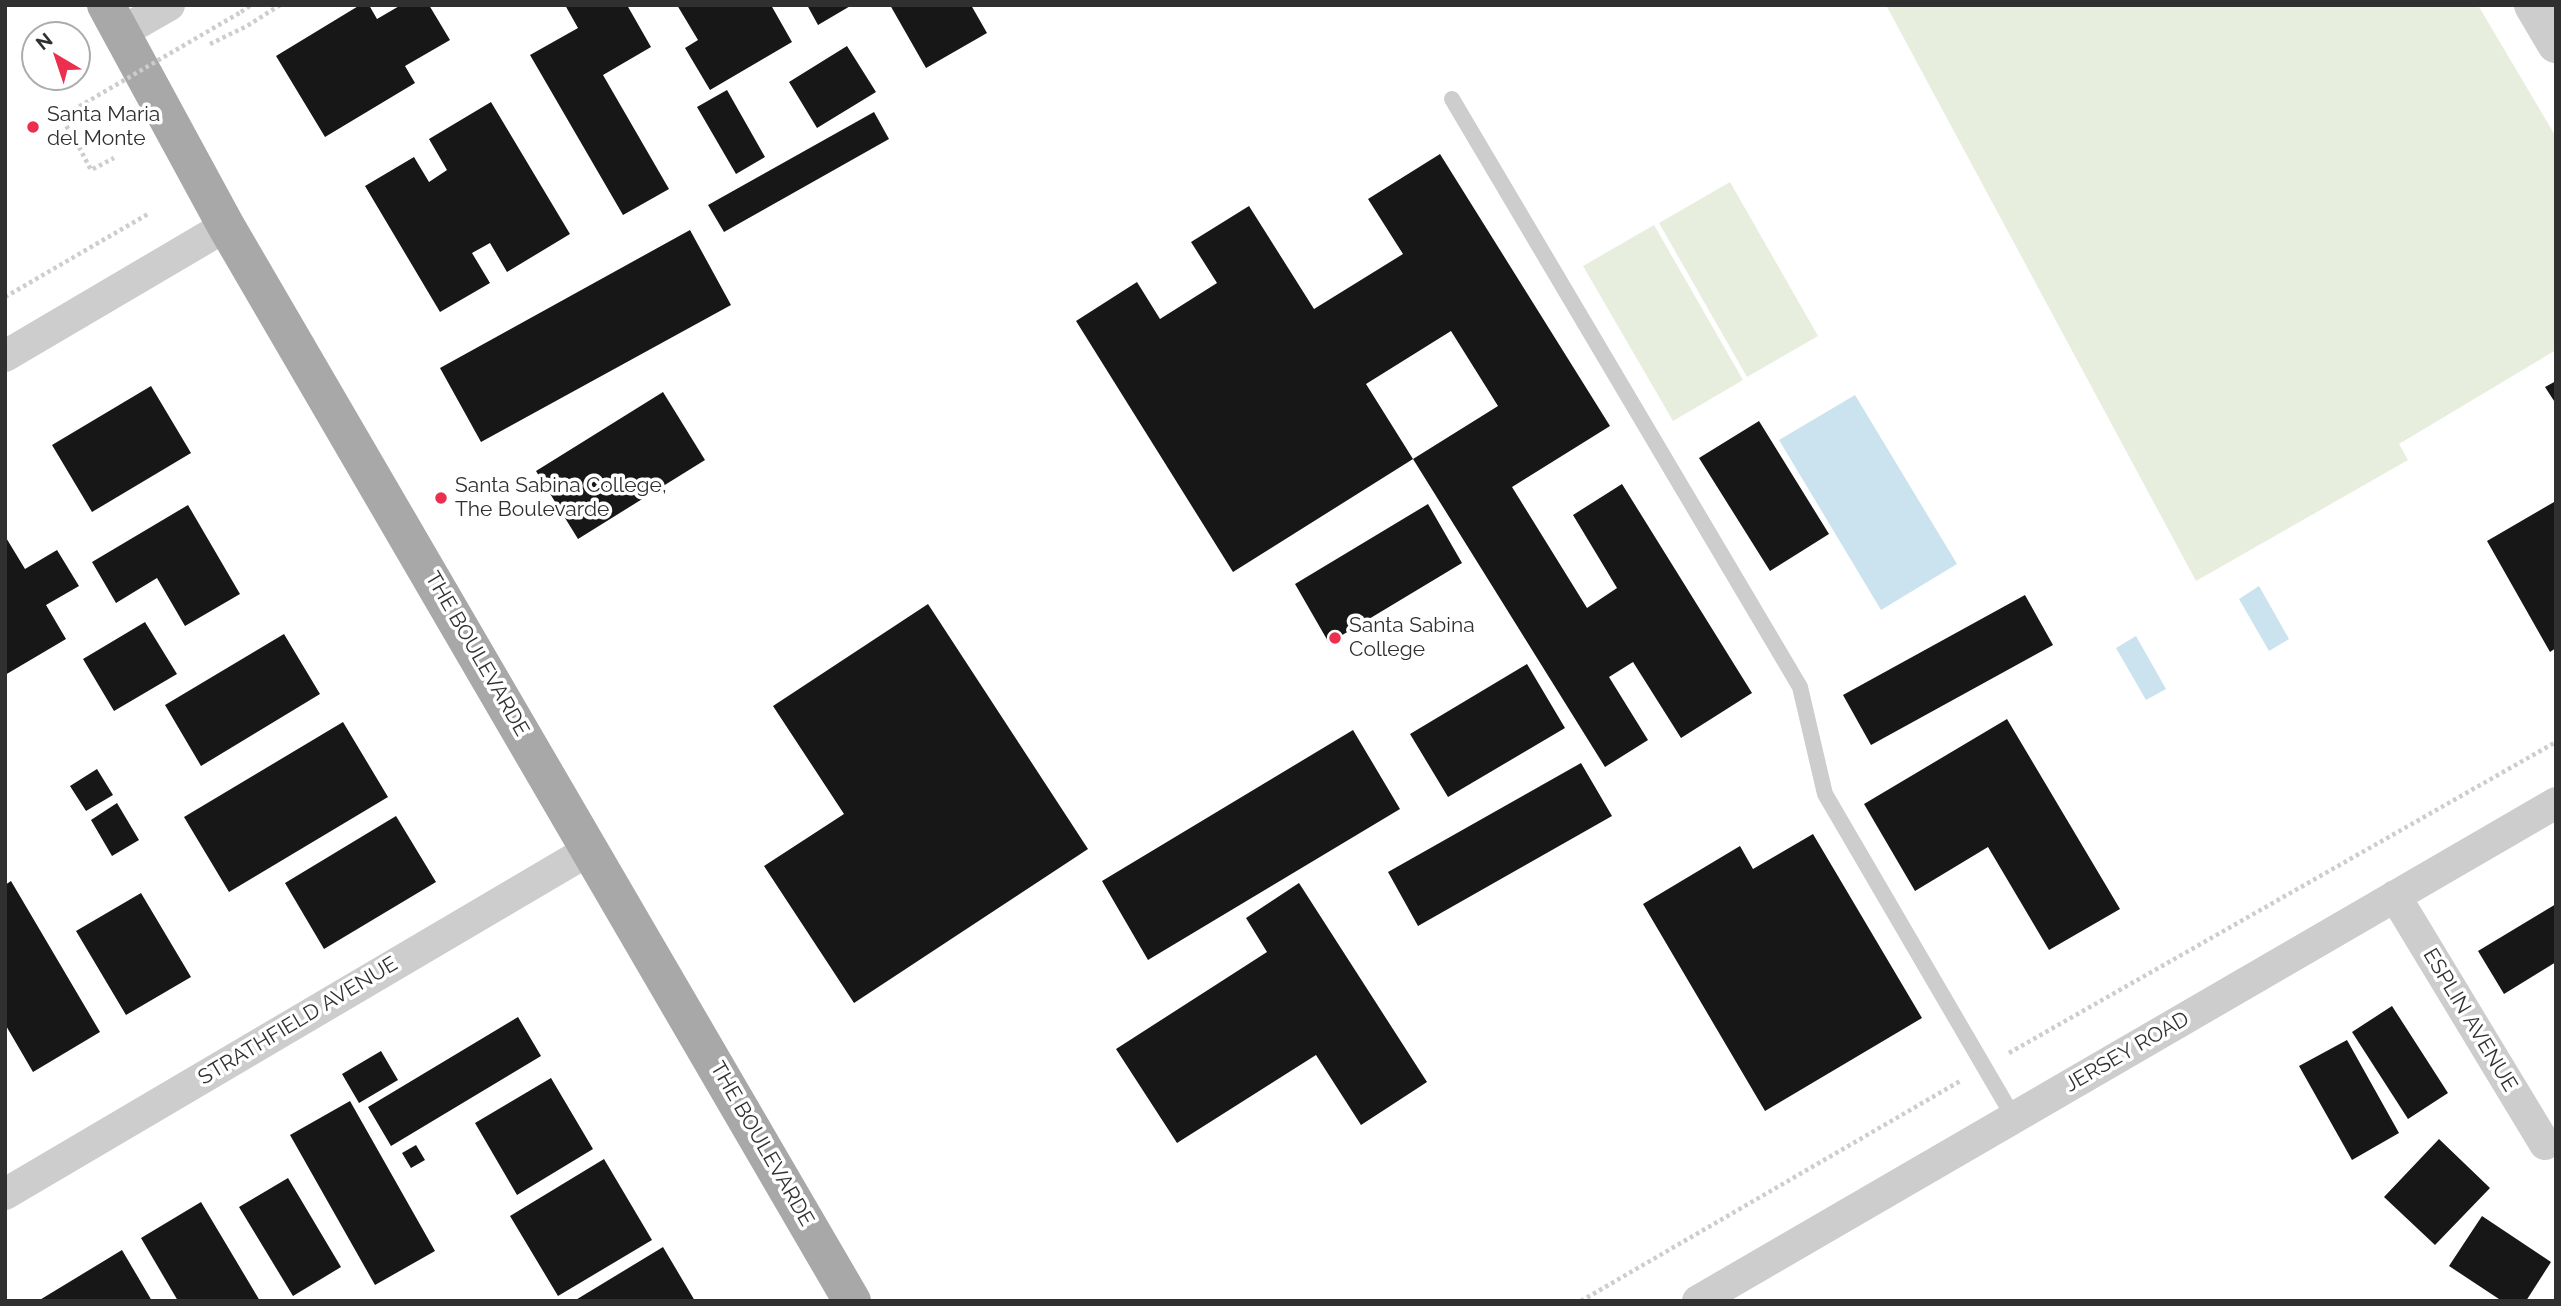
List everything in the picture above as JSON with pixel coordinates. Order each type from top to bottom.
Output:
[{"type":"main road","name":"THE BOULEVARDE","points":[[113,19],[226,226],[852,1301]]},
{"type":"street","points":[[113,19],[169,5]]},
{"type":"street","points":[[2533,5],[2556,44]]},
{"type":"street","points":[[5,356],[226,226]]},
{"type":"street","name":"JERSEY ROAD","points":[[1698,1301],[2556,803]]},
{"type":"street","name":"STRATHFIELD AVENUE","points":[[5,1194],[591,849]]},
{"type":"street","name":"ESPLIN AVENUE","points":[[2395,896],[2545,1144]]},
{"type":"lane","points":[[1451,99],[1800,688],[1825,794],[2014,1118]]},
{"type":"path","points":[[114,158],[91,170],[61,117],[251,5]]},
{"type":"path","points":[[211,44],[280,5]]},
{"type":"path","points":[[5,297],[148,214]]},
{"type":"path","points":[[1581,1301],[2556,742]]},
{"type":"green space","points":[[1886,5],[2478,5],[2556,137],[2556,350],[2399,444],[2408,460],[2196,581]]},
{"type":"green space","points":[[1730,182],[1818,336],[1747,377],[1659,223]]},
{"type":"green space","points":[[1654,225],[1743,380],[1673,421],[1583,266]]},
{"type":"water","points":[[1855,395],[1957,564],[1881,610],[1779,440]]},
{"type":"water","points":[[2259,586],[2289,639],[2269,651],[2239,599]]},
{"type":"water","points":[[2136,636],[2166,689],[2146,700],[2116,648]]},
{"type":"building","points":[[360,5],[369,5],[377,19],[401,5],[429,5],[450,40],[405,66],[415,83],[325,137],[276,56]]},
{"type":"building","points":[[565,5],[627,5],[651,47],[603,75],[669,189],[623,215],[530,55],[578,28]]},
{"type":"building","points":[[677,5],[771,5],[792,42],[710,90],[685,48],[698,40]]},
{"type":"building","points":[[807,5],[852,5],[818,25]]},
{"type":"building","points":[[890,5],[971,5],[987,33],[926,68]]},
{"type":"building","points":[[847,46],[876,92],[817,128],[789,82]]},
{"type":"building","points":[[727,90],[765,157],[736,174],[697,107]]},
{"type":"building","points":[[491,102],[570,234],[507,272],[490,243],[472,253],[490,283],[440,312],[365,186],[414,157],[429,182],[447,170],[429,139]]},
{"type":"building","points":[[874,112],[889,139],[724,232],[708,205]]},
{"type":"building","points":[[1440,154],[1610,426],[1512,487],[1587,608],[1617,588],[1573,515],[1622,484],[1752,693],[1681,738],[1633,662],[1609,677],[1648,740],[1605,767],[1413,459],[1233,572],[1076,321],[1137,282],[1160,319],[1217,283],[1191,242],[1249,206],[1314,309],[1403,254],[1368,199]],"holes":[[[1451,331],[1498,406],[1413,459],[1366,384]]]},
{"type":"building","points":[[690,230],[731,305],[481,442],[440,368]]},
{"type":"building","points":[[2556,381],[2556,404],[2545,387]]},
{"type":"building","points":[[151,386],[191,453],[92,512],[52,445]]},
{"type":"building","points":[[663,392],[705,460],[578,539],[536,471]]},
{"type":"building","points":[[1759,421],[1829,534],[1770,571],[1699,458]]},
{"type":"building","points":[[2554,502],[2556,648],[2550,652],[2487,541]]},
{"type":"building","points":[[1428,504],[1462,563],[1329,643],[1295,584]]},
{"type":"building","points":[[188,505],[240,594],[185,626],[157,578],[116,603],[92,562]]},
{"type":"building","points":[[5,536],[25,569],[57,550],[79,586],[46,605],[66,639],[5,675]]},
{"type":"building","points":[[2025,595],[2053,645],[1871,745],[1843,695]]},
{"type":"building","points":[[928,604],[1088,849],[854,1003],[764,866],[844,814],[773,706]]},
{"type":"building","points":[[145,622],[177,674],[114,711],[83,659]]},
{"type":"building","points":[[284,634],[320,694],[201,766],[165,705]]},
{"type":"building","points":[[1527,664],[1565,728],[1448,797],[1410,734]]},
{"type":"building","points":[[2007,719],[2120,909],[2049,950],[1988,847],[1915,891],[1864,804]]},
{"type":"building","points":[[343,722],[388,797],[229,892],[184,817]]},
{"type":"building","points":[[1353,730],[1400,809],[1148,960],[1102,881]]},
{"type":"building","points":[[1581,763],[1612,816],[1418,926],[1388,872]]},
{"type":"building","points":[[97,769],[113,795],[86,811],[70,786]]},
{"type":"building","points":[[117,803],[139,840],[112,856],[91,820]]},
{"type":"building","points":[[396,816],[436,882],[324,949],[285,883]]},
{"type":"building","points":[[1813,834],[1922,1018],[1765,1111],[1643,904],[1740,846],[1753,869]]},
{"type":"building","points":[[11,881],[100,1032],[33,1072],[5,1024],[5,885]]},
{"type":"building","points":[[1299,883],[1427,1082],[1361,1125],[1316,1055],[1177,1143],[1116,1049],[1267,952],[1246,918]]},
{"type":"building","points":[[141,893],[191,977],[126,1015],[76,931]]},
{"type":"building","points":[[2556,904],[2556,962],[2504,994],[2478,951]]},
{"type":"building","points":[[2392,1006],[2448,1093],[2408,1119],[2352,1032]]},
{"type":"building","points":[[518,1017],[541,1056],[391,1146],[368,1107]]},
{"type":"building","points":[[2347,1040],[2399,1133],[2352,1160],[2299,1066]]},
{"type":"building","points":[[381,1051],[398,1080],[359,1103],[342,1074]]},
{"type":"building","points":[[551,1078],[593,1149],[517,1195],[475,1123]]},
{"type":"building","points":[[350,1101],[435,1251],[375,1285],[290,1135]]},
{"type":"building","points":[[2439,1139],[2490,1188],[2435,1245],[2384,1197]]},
{"type":"building","points":[[416,1145],[425,1160],[411,1168],[402,1153]]},
{"type":"building","points":[[604,1159],[652,1240],[558,1296],[510,1216]]},
{"type":"building","points":[[288,1178],[341,1267],[293,1296],[239,1207]]},
{"type":"building","points":[[201,1202],[260,1301],[178,1301],[141,1238]]},
{"type":"building","points":[[2482,1216],[2551,1262],[2526,1301],[2502,1301],[2449,1266]]},
{"type":"building","points":[[663,1247],[695,1301],[574,1301]]},
{"type":"building","points":[[122,1250],[152,1301],[38,1301]]},
{"type":"place","name":"Santa Maria del Monte","points":[[33,127]]},
{"type":"place","name":"Santa Sabina College, The Boulevarde","points":[[441,498]]},
{"type":"place","name":"Santa Sabina College","points":[[1335,638]]}]
